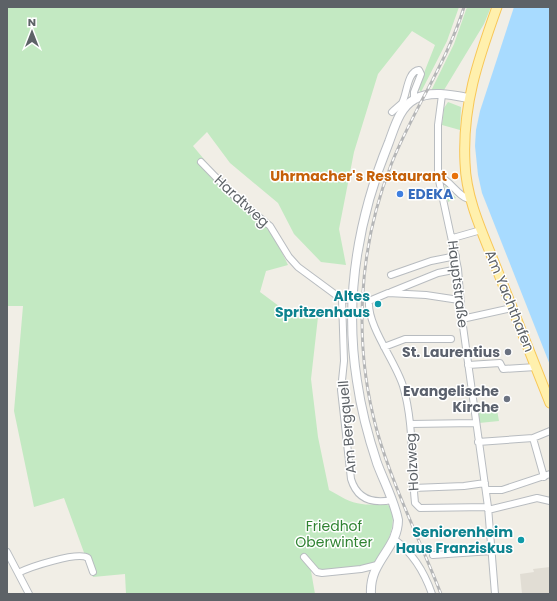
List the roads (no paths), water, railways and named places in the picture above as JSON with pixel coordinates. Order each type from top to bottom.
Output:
[{"type":"main road","name":"Am Yachthafen","points":[[497,7],[472,80],[468,98],[465,131],[465,159],[471,199],[481,230],[550,403]]},
{"type":"street","points":[[392,112],[402,103],[411,76],[418,70],[421,74],[414,92],[414,99]]},
{"type":"street","points":[[371,594],[371,582],[377,565],[394,539],[398,527],[398,520],[369,439],[360,401],[354,354],[353,300],[357,250],[367,204],[399,117],[403,110],[414,99],[422,96],[442,94],[468,98]]},
{"type":"street","name":"Hauptstraße","points":[[442,94],[438,125],[438,176],[458,269],[459,300],[486,490],[495,594]]},
{"type":"street","name":"Hardtweg","points":[[201,162],[238,200],[270,226],[288,257],[298,267],[342,299]]},
{"type":"street","points":[[438,176],[447,180],[466,198],[471,199]]},
{"type":"street","points":[[452,238],[481,230]]},
{"type":"street","points":[[391,275],[431,261],[456,256]]},
{"type":"street","points":[[388,293],[438,273],[458,269]]},
{"type":"street","points":[[388,293],[426,295],[459,300]]},
{"type":"street","name":"Holzweg","points":[[388,293],[369,301],[370,312],[384,347],[403,386],[410,424],[415,503],[420,508],[488,509]]},
{"type":"street","points":[[342,299],[353,300]]},
{"type":"street","name":"Am Bergquell","points":[[342,299],[344,361],[340,390],[351,479],[357,493],[362,497],[375,502],[392,500]]},
{"type":"street","points":[[462,319],[512,308]]},
{"type":"street","points":[[384,347],[405,340],[451,339]]},
{"type":"street","points":[[468,363],[500,363],[503,369],[536,367]]},
{"type":"street","points":[[410,424],[476,423]]},
{"type":"street","points":[[478,442],[533,438],[550,431]]},
{"type":"street","points":[[486,490],[502,490],[547,476],[533,438]]},
{"type":"street","points":[[413,488],[464,486],[485,483]]},
{"type":"street","points":[[488,509],[537,498],[550,501]]},
{"type":"street","points":[[394,539],[404,546],[415,559],[426,577],[432,594]]},
{"type":"street","points":[[433,555],[492,551]]},
{"type":"street","points":[[7,554],[29,594]]},
{"type":"street","points":[[18,573],[53,561],[82,556],[88,558],[93,572]]},
{"type":"street","points":[[304,557],[317,572],[322,573],[361,569],[377,565]]},
{"type":"water","points":[[514,7],[550,7],[550,365],[482,193],[478,175],[475,146],[476,130],[480,111]]},
{"type":"railway","points":[[441,594],[399,493],[383,452],[377,431],[369,398],[364,365],[362,331],[363,297],[366,263],[372,230],[380,197],[391,165],[399,145],[448,48],[464,7]]},
{"type":"place","name":"Uhrmacher's Restaurant","points":[[455,176]]},
{"type":"place","name":"EDEKA","points":[[400,194]]},
{"type":"place","name":"Altes Spritzenhaus","points":[[378,304]]},
{"type":"place","name":"St. Laurentius","points":[[508,352]]},
{"type":"place","name":"Evangelische Kirche","points":[[507,399]]},
{"type":"place","name":"Seniorenheim Haus Franziskus","points":[[521,540]]},
{"type":"park label","name":"Friedhof Oberwinter","points":[[334,534]]}]
